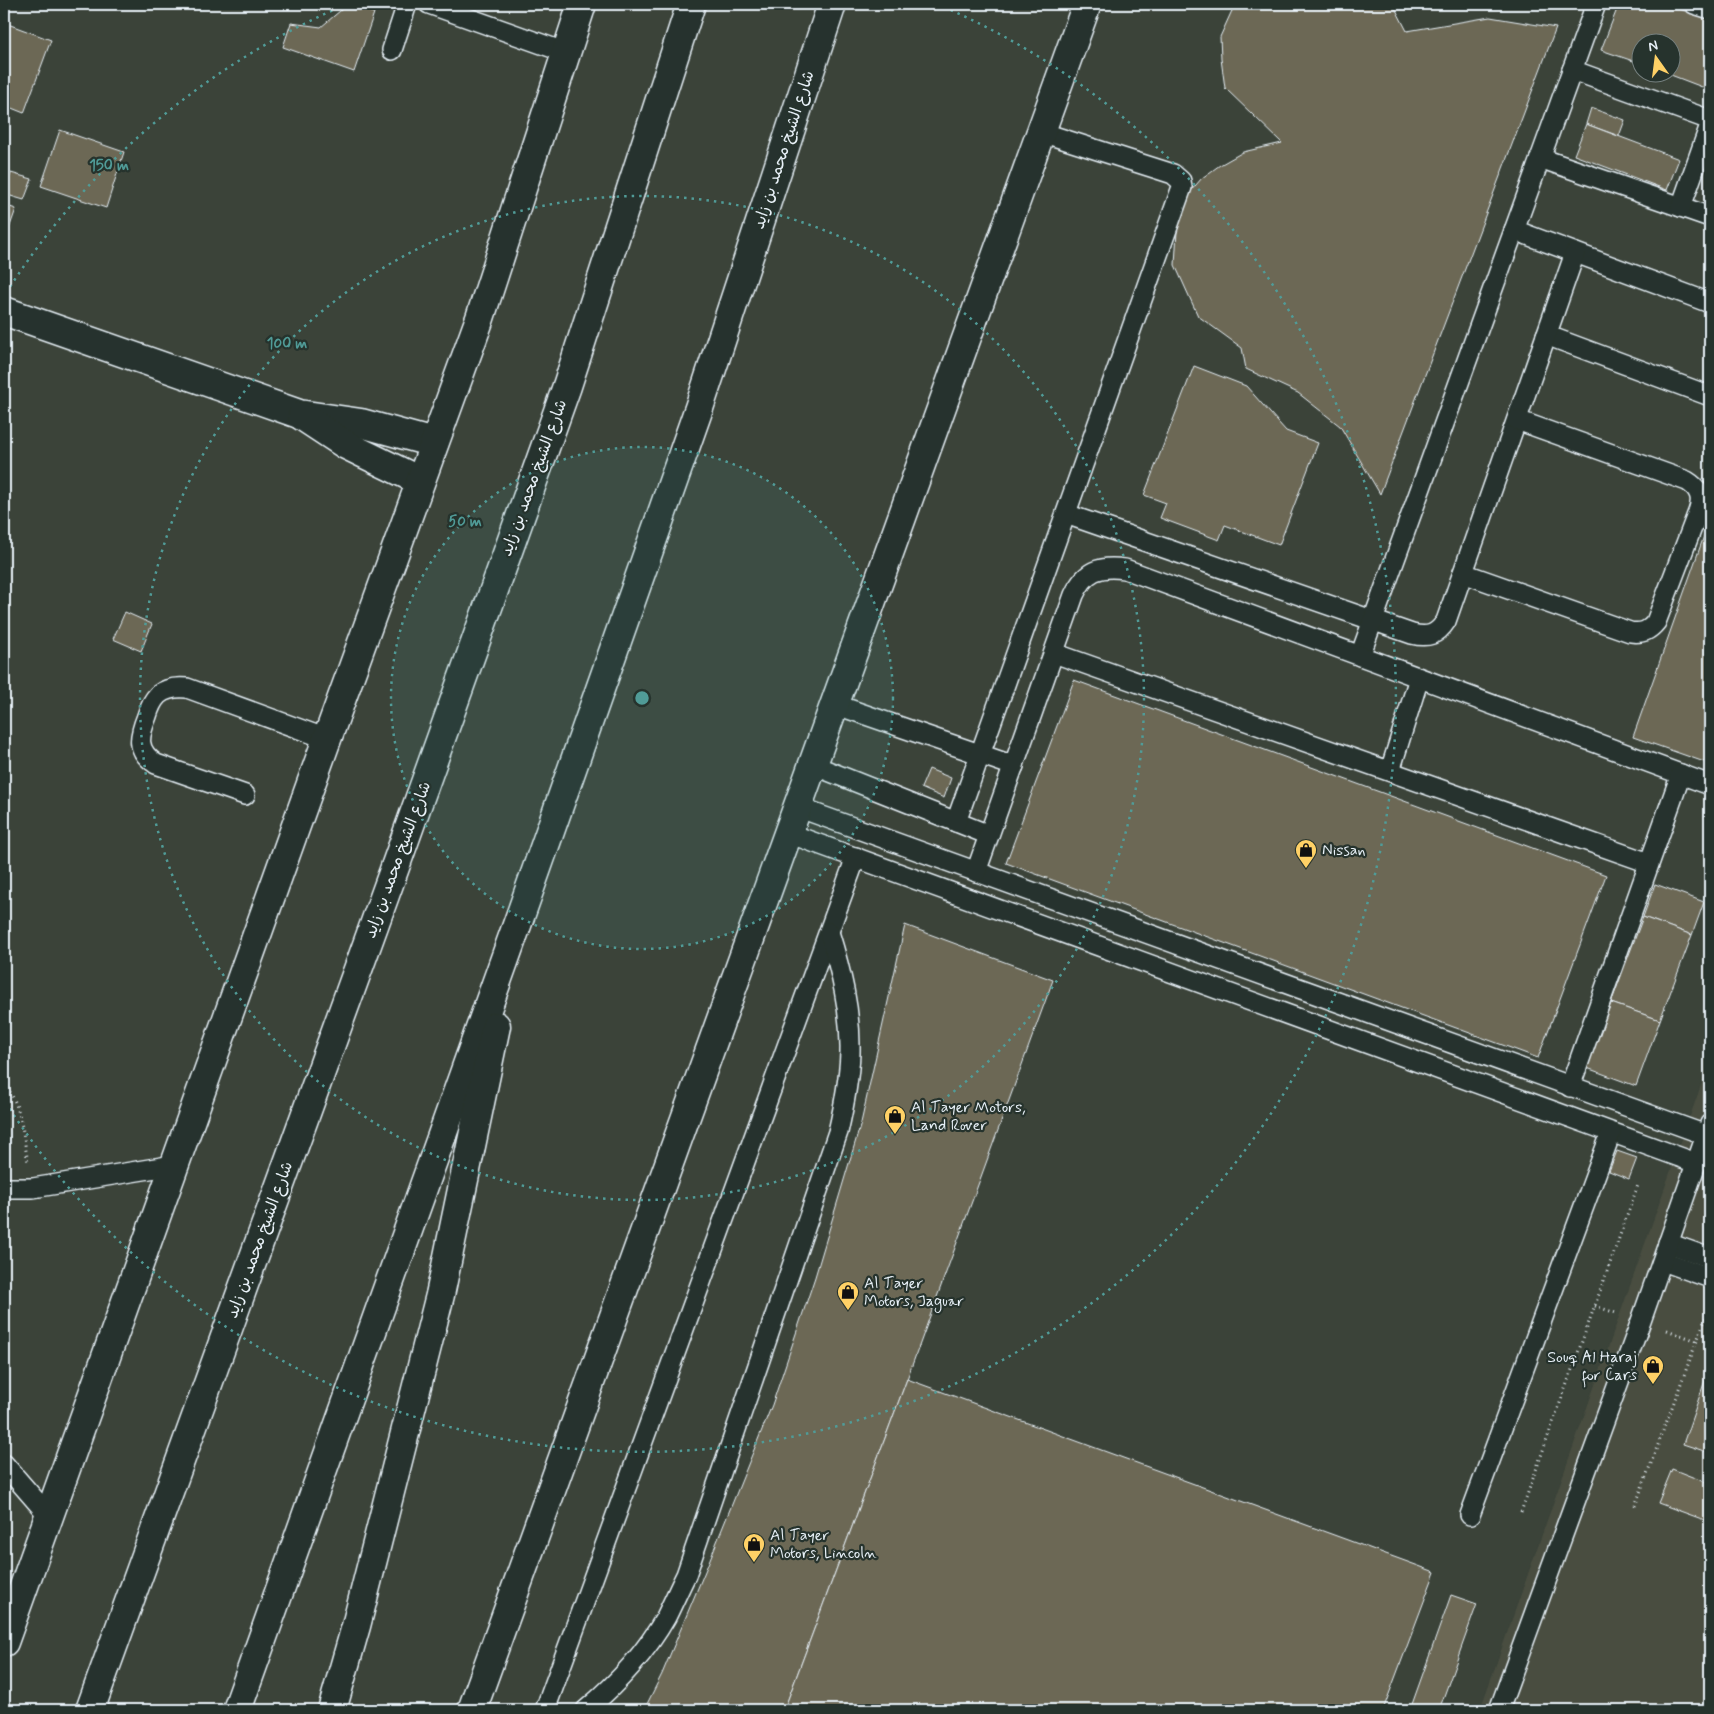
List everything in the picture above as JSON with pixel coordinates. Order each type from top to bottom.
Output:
[{"type":"main road","points":[[4,1642],[327,739],[480,318],[582,4]]},
{"type":"main road","name":"شارع الشيخ محمد بن زايد","points":[[90,1710],[398,861],[567,386],[691,4]]},
{"type":"main road","name":"شارع الشيخ محمد بن زايد","points":[[237,1710],[700,408],[832,4]]},
{"type":"main road","points":[[472,1710],[1087,4]]},
{"type":"main road","points":[[4,311],[299,414],[361,423],[434,443]]},
{"type":"main road","points":[[299,414],[346,445],[420,481]]},
{"type":"main road","points":[[332,1710],[356,1626],[440,1295],[517,925]]},
{"type":"lane","points":[[392,50],[407,4]]},
{"type":"lane","points":[[429,4],[567,53]]},
{"type":"lane","points":[[1360,656],[1596,4]]},
{"type":"lane","points":[[1694,4],[1710,9]]},
{"type":"lane","points":[[1572,70],[1710,120]]},
{"type":"lane","points":[[1681,206],[1710,125]]},
{"type":"lane","points":[[956,822],[1182,186],[1181,181],[1173,174],[1041,132]]},
{"type":"lane","points":[[1540,158],[1710,217]]},
{"type":"lane","points":[[1514,230],[1710,302]]},
{"type":"lane","points":[[1066,514],[1422,637],[1432,635],[1440,630],[1446,621],[1575,253]]},
{"type":"lane","points":[[1546,335],[1710,396]]},
{"type":"lane","points":[[1462,573],[1630,632],[1645,632],[1656,622],[1702,503],[1700,494],[1695,486],[1687,481],[1516,420]]},
{"type":"lane","points":[[976,872],[1080,584],[1088,575],[1100,569],[1112,567],[1125,570],[1710,785]]},
{"type":"lane","points":[[1054,652],[1649,862]]},
{"type":"lane","points":[[1390,771],[1419,678]]},
{"type":"lane","points":[[245,795],[156,764],[147,758],[142,750],[141,731],[151,704],[157,696],[166,690],[177,687],[187,688],[327,739]]},
{"type":"lane","points":[[834,704],[1014,766]]},
{"type":"lane","points":[[813,766],[989,835]]},
{"type":"lane","points":[[1570,1087],[1681,774]]},
{"type":"lane","points":[[798,807],[1570,1087],[1708,1130],[1499,1710]]},
{"type":"lane","points":[[788,833],[1696,1164]]},
{"type":"lane","points":[[545,1710],[856,857]]},
{"type":"lane","points":[[586,1710],[606,1693],[638,1657],[665,1618],[686,1575],[838,1132],[846,1093],[850,1052],[847,1012],[840,971],[829,932]]},
{"type":"lane","points":[[1470,1515],[1611,1132]]},
{"type":"lane","points":[[4,1188],[33,1188],[174,1165]]},
{"type":"lane","points":[[1665,1252],[1710,1258]]},
{"type":"lane","points":[[1665,1252],[1710,1278]]},
{"type":"lane","points":[[4,1464],[49,1516]]},
{"type":"path","points":[[4,1084],[11,1092],[16,1105],[33,1188]]},
{"type":"path","points":[[1521,1512],[1638,1185]]},
{"type":"path","points":[[1635,1506],[1710,1306]]},
{"type":"shaded area","name":"Souq Al Haraj for Cars","points":[[1710,1060],[1710,1710],[1480,1710]]},
{"type":"building","points":[[1235,4],[1393,4],[1407,31],[1490,17],[1556,28],[1380,494],[1340,426],[1298,393],[1246,369],[1242,348],[1198,316],[1175,265],[1177,231],[1189,193],[1202,178],[1243,152],[1282,143],[1225,88],[1220,37]]},
{"type":"building","points":[[1619,4],[1666,4],[1710,20],[1710,90],[1682,79],[1682,32],[1632,32],[1632,61],[1601,50]]},
{"type":"building","points":[[347,5],[374,13],[354,72],[283,47],[291,23],[321,27]]},
{"type":"building","points":[[5,23],[51,40],[24,113],[4,105]]},
{"type":"building","points":[[1591,108],[1625,120],[1619,136],[1586,124]]},
{"type":"building","points":[[1586,124],[1679,159],[1667,190],[1574,155]]},
{"type":"building","points":[[60,130],[124,152],[106,208],[41,186]]},
{"type":"building","points":[[11,173],[32,179],[24,200],[4,194]]},
{"type":"building","points":[[1710,186],[1710,211],[1703,209]]},
{"type":"building","points":[[4,205],[16,209],[4,243]]},
{"type":"building","points":[[1194,366],[1246,386],[1286,431],[1318,443],[1279,545],[1225,525],[1219,540],[1160,518],[1166,503],[1144,495]]},
{"type":"building","points":[[1710,519],[1710,764],[1633,737]]},
{"type":"building","points":[[125,612],[152,624],[141,651],[113,639]]},
{"type":"building","name":"Nissan","points":[[1074,680],[1606,875],[1538,1058],[1006,863]]},
{"type":"building","points":[[929,769],[951,778],[944,798],[921,788]]},
{"type":"building","points":[[1655,884],[1704,902],[1692,935],[1643,917]]},
{"type":"building","points":[[1643,917],[1692,935],[1660,1020],[1611,1003]]},
{"type":"building","points":[[905,925],[1053,980],[784,1710],[644,1710],[662,1674],[772,1405],[815,1277],[861,1123]]},
{"type":"building","points":[[1611,1003],[1660,1020],[1636,1086],[1587,1068]]},
{"type":"building","points":[[1617,1151],[1637,1158],[1629,1179],[1609,1171]]},
{"type":"building","points":[[1710,1366],[1710,1453],[1683,1444]]},
{"type":"building","points":[[907,1379],[1435,1572],[1383,1710],[784,1710]]},
{"type":"building","points":[[1672,1469],[1710,1484],[1710,1522],[1658,1503]]},
{"type":"building","points":[[1451,1595],[1477,1604],[1439,1710],[1410,1710]]},
{"type":"place","name":"Nissan","points":[[1306,869]]},
{"type":"place","name":"Al Tayer Motors, Land Rover","points":[[895,1135]]},
{"type":"place","name":"Al Tayer Motors, Jaguar","points":[[848,1311]]},
{"type":"place","name":"Souq Al Haraj for Cars","points":[[1653,1385]]},
{"type":"place","name":"Al Tayer Motors, Lincoln","points":[[754,1563]]}]
